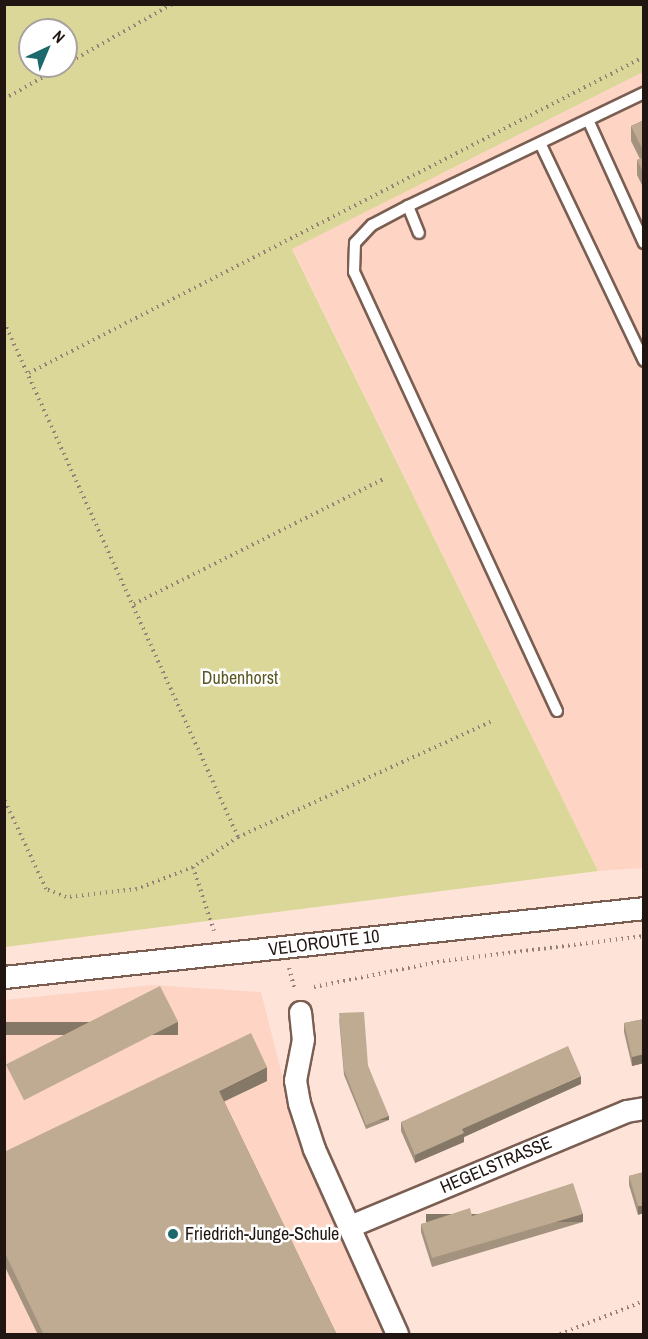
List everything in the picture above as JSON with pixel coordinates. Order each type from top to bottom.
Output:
[{"type":"street","name":"VELOROUTE 10","points":[[4,977],[644,908]]},
{"type":"street","points":[[300,1012],[303,1038],[296,1071],[299,1103],[314,1149],[397,1335]]},
{"type":"street","name":"HEGELSTRASSE","points":[[350,1226],[626,1111],[644,1108]]},
{"type":"lane","points":[[557,711],[354,272],[355,243],[372,225],[408,206],[541,145],[644,93]]},
{"type":"lane","points":[[589,122],[644,243]]},
{"type":"lane","points":[[541,145],[644,361]]},
{"type":"lane","points":[[408,206],[419,233]]},
{"type":"path","points":[[78,57],[172,4]]},
{"type":"path","points":[[29,373],[644,57]]},
{"type":"path","points":[[4,99],[41,78]]},
{"type":"path","points":[[4,322],[238,837]]},
{"type":"path","points":[[134,604],[384,479]]},
{"type":"path","points":[[4,799],[46,889],[66,897],[137,889],[193,867],[238,837],[492,721]]},
{"type":"path","points":[[193,867],[222,955]]},
{"type":"path","points":[[314,987],[442,961],[644,936]]},
{"type":"path","points":[[282,947],[300,1012]]},
{"type":"path","points":[[560,1335],[644,1301]]},
{"type":"shaded area","points":[[643,72],[643,868],[598,871],[292,248]]},
{"type":"shaded area","name":"Friedrich-Junge-Schule","points":[[152,985],[261,992],[297,1134],[387,1334],[5,1334],[4,1000]]},
{"type":"green space","name":"Dubenhorst","points":[[4,5],[643,5],[643,72],[292,249],[598,871],[5,947]]},
{"type":"building","points":[[644,120],[644,152],[631,126]]},
{"type":"building","points":[[644,157],[644,174],[637,160]]},
{"type":"building","points":[[160,986],[178,1022],[24,1100],[6,1065]]},
{"type":"building","points":[[364,1012],[368,1066],[389,1116],[366,1125],[344,1070],[339,1013]]},
{"type":"building","points":[[644,1019],[644,1054],[632,1057],[624,1023]]},
{"type":"building","name":"Friedrich-Junge-Schule","points":[[251,1033],[267,1067],[219,1091],[337,1335],[44,1335],[4,1251],[4,1152]]},
{"type":"building","points":[[568,1046],[581,1076],[462,1129],[464,1133],[415,1155],[401,1122]]},
{"type":"building","points":[[644,1172],[644,1205],[638,1206],[629,1176]]},
{"type":"building","points":[[573,1183],[583,1214],[432,1258],[421,1224],[470,1208],[472,1216]]},
{"type":"place","name":"Friedrich-Junge-Schule","points":[[173,1234]]}]
